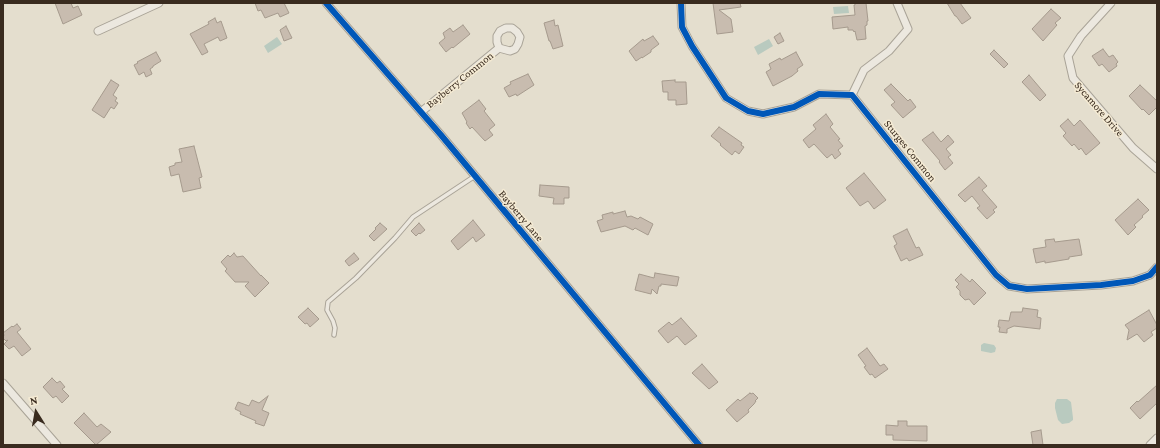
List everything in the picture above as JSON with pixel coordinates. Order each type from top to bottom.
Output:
[{"type":"street","points":[[98,31],[159,3]]},
{"type":"street","name":"Bayberry Lane","points":[[326,3],[421,112],[699,445]]},
{"type":"street","points":[[681,3],[682,27],[692,46],[726,98],[748,111],[763,114],[794,107],[819,94],[852,95],[864,70],[889,51],[908,29],[897,3]]},
{"type":"street","name":"Sycamore Drive","points":[[1111,3],[1080,36],[1068,56],[1072,78],[1133,148],[1157,169]]},
{"type":"street","name":"Bayberry Common","points":[[421,112],[499,48]]},
{"type":"street","name":"Sturges Common","points":[[852,95],[996,275],[1009,286],[1027,289],[1102,285],[1133,281],[1150,275],[1156,270]]},
{"type":"street","points":[[3,383],[57,445]]},
{"type":"street","points":[[1150,445],[1157,438]]},
{"type":"lane","points":[[334,335],[334,320],[327,310],[328,302],[356,278],[413,217],[475,176]]},
{"type":"shaded area","points":[[848,6],[849,13],[834,14],[833,7]]},
{"type":"shaded area","points":[[277,37],[282,44],[268,53],[264,46]]},
{"type":"shaded area","points":[[769,39],[773,46],[758,55],[754,47]]},
{"type":"shaded area","points":[[984,343],[994,345],[996,348],[995,352],[991,353],[981,351],[981,345]]},
{"type":"shaded area","points":[[1057,399],[1067,399],[1071,402],[1073,420],[1069,423],[1062,424],[1058,420],[1055,408]]},
{"type":"building","points":[[55,3],[71,3],[73,8],[78,6],[82,15],[63,24]]},
{"type":"building","points":[[255,3],[284,3],[289,13],[280,17],[278,13],[265,18],[261,10],[258,11]]},
{"type":"building","points":[[713,3],[740,3],[741,7],[719,10],[731,19],[733,32],[717,34]]},
{"type":"building","points":[[855,3],[866,3],[868,21],[867,25],[865,26],[866,39],[857,40],[855,31],[848,30],[848,27],[833,29],[832,17],[855,15]]},
{"type":"building","points":[[947,3],[960,3],[971,18],[962,24]]},
{"type":"building","points":[[1051,9],[1061,18],[1055,23],[1057,25],[1043,41],[1032,29]]},
{"type":"building","points":[[215,18],[217,23],[221,21],[227,38],[220,41],[218,37],[204,44],[208,52],[202,55],[190,34],[209,24],[208,22]]},
{"type":"building","points":[[554,20],[555,26],[558,25],[563,46],[553,49],[544,23]]},
{"type":"building","points":[[463,25],[470,34],[446,52],[439,43],[445,38],[443,33],[450,28],[453,32]]},
{"type":"building","points":[[286,26],[292,38],[284,41],[280,30]]},
{"type":"building","points":[[780,33],[784,41],[778,44],[774,37]]},
{"type":"building","points":[[653,36],[659,44],[651,50],[651,52],[636,61],[629,51],[643,39],[644,41]]},
{"type":"building","points":[[1103,49],[1109,57],[1113,55],[1118,62],[1116,64],[1117,66],[1109,72],[1102,64],[1099,66],[1092,56]]},
{"type":"building","points":[[994,50],[1008,64],[1004,68],[990,54]]},
{"type":"building","points":[[156,52],[161,61],[150,69],[152,74],[146,77],[144,72],[139,75],[134,65]]},
{"type":"building","points":[[796,52],[803,65],[797,69],[798,71],[792,76],[773,86],[766,72],[771,69],[769,64],[780,58],[781,60]]},
{"type":"building","points":[[528,74],[534,85],[517,96],[516,94],[509,97],[504,88],[511,84],[510,82]]},
{"type":"building","points":[[1029,75],[1046,95],[1040,101],[1022,82]]},
{"type":"building","points":[[111,80],[119,85],[113,95],[117,98],[115,101],[118,103],[114,109],[111,107],[104,118],[92,110]]},
{"type":"building","points":[[675,80],[675,82],[686,82],[687,104],[676,105],[676,100],[668,100],[668,92],[663,92],[662,81]]},
{"type":"building","points":[[891,84],[908,101],[910,99],[916,107],[903,118],[891,105],[895,102],[884,90]]},
{"type":"building","points":[[1140,85],[1157,101],[1157,107],[1149,115],[1129,96]]},
{"type":"building","points":[[479,100],[486,109],[484,111],[495,125],[489,130],[493,135],[485,141],[472,127],[470,129],[462,113]]},
{"type":"building","points":[[826,114],[833,124],[830,127],[840,139],[838,140],[843,146],[838,150],[841,154],[835,159],[832,154],[827,158],[814,144],[809,148],[803,140],[816,129],[813,125]]},
{"type":"building","points":[[1068,119],[1074,126],[1080,120],[1100,143],[1086,155],[1081,148],[1079,150],[1074,144],[1072,146],[1063,136],[1066,133],[1060,126]]},
{"type":"building","points":[[719,127],[742,143],[741,145],[744,147],[739,154],[735,151],[732,155],[711,136]]},
{"type":"building","points":[[933,132],[941,142],[948,135],[954,142],[946,149],[951,155],[948,157],[953,163],[945,170],[939,162],[940,161],[922,140]]},
{"type":"building","points":[[194,146],[202,177],[199,178],[201,188],[183,192],[179,174],[171,176],[169,167],[175,165],[175,163],[182,162],[179,149]]},
{"type":"building","points":[[864,173],[886,200],[874,209],[868,201],[860,206],[846,188]]},
{"type":"building","points":[[979,177],[987,186],[982,190],[997,207],[993,210],[995,212],[987,219],[977,208],[980,206],[972,196],[965,202],[958,195]]},
{"type":"building","points":[[540,185],[569,187],[569,198],[564,198],[564,204],[553,204],[554,198],[539,196]]},
{"type":"building","points":[[1138,199],[1149,210],[1134,225],[1136,227],[1128,235],[1115,220]]},
{"type":"building","points":[[625,211],[627,217],[631,216],[638,219],[640,217],[653,224],[648,235],[635,228],[633,230],[625,226],[601,232],[597,221],[603,219],[602,215]]},
{"type":"building","points":[[473,220],[485,235],[476,242],[473,237],[458,250],[451,241]]},
{"type":"building","points":[[380,223],[387,229],[374,241],[369,236]]},
{"type":"building","points":[[419,223],[425,230],[416,236],[411,231]]},
{"type":"building","points":[[907,229],[916,248],[919,247],[923,255],[909,261],[907,258],[901,261],[894,246],[897,244],[893,236]]},
{"type":"building","points":[[1054,239],[1055,242],[1079,239],[1082,255],[1069,257],[1069,259],[1036,263],[1033,249],[1046,247],[1045,240]]},
{"type":"building","points":[[234,253],[237,257],[243,256],[269,283],[255,297],[245,286],[249,282],[235,282],[225,271],[227,269],[221,262],[228,255],[230,257]]},
{"type":"building","points":[[354,253],[359,259],[349,266],[345,261]]},
{"type":"building","points":[[655,273],[679,277],[677,286],[661,284],[657,294],[652,289],[651,294],[635,290],[639,274],[654,278]]},
{"type":"building","points":[[961,274],[970,282],[972,279],[986,293],[974,305],[969,299],[965,300],[960,295],[960,291],[956,287],[959,284],[955,280]]},
{"type":"building","points":[[308,308],[319,319],[310,327],[298,317]]},
{"type":"building","points":[[1023,308],[1038,310],[1037,317],[1041,318],[1040,329],[1014,326],[1007,329],[1007,333],[999,332],[999,320],[1009,321],[1011,312],[1022,312]]},
{"type":"building","points":[[1149,310],[1157,325],[1157,328],[1151,332],[1153,335],[1144,342],[1137,334],[1127,340],[1129,330],[1125,325]]},
{"type":"building","points":[[681,318],[697,336],[685,345],[677,336],[668,343],[658,331],[669,322],[672,325]]},
{"type":"building","points":[[17,324],[21,329],[17,332],[31,349],[22,356],[14,346],[9,349],[4,344],[8,340],[6,341],[3,338],[3,333]]},
{"type":"building","points":[[867,348],[880,366],[884,364],[888,369],[875,378],[872,374],[870,375],[864,367],[866,366],[858,355]]},
{"type":"building","points":[[702,364],[718,382],[709,389],[692,373]]},
{"type":"building","points":[[52,378],[57,383],[60,381],[65,387],[62,389],[69,396],[62,403],[56,396],[53,398],[43,387]]},
{"type":"building","points":[[1157,385],[1157,403],[1140,419],[1130,408]]},
{"type":"building","points":[[750,393],[753,393],[758,398],[748,410],[749,412],[737,422],[726,410],[738,399],[740,401]]},
{"type":"building","points":[[268,396],[262,410],[269,413],[264,426],[255,423],[256,421],[240,414],[241,412],[235,409],[238,402],[249,406],[252,400],[259,403]]},
{"type":"building","points":[[84,413],[97,427],[101,424],[111,432],[96,445],[74,423]]},
{"type":"building","points":[[898,421],[907,421],[907,426],[927,426],[927,441],[893,440],[893,435],[886,435],[886,425],[898,426]]},
{"type":"building","points":[[1041,430],[1043,445],[1033,445],[1031,432]]},
{"type":"cycle path","points":[[326,3],[441,135],[699,445]]},
{"type":"cycle path","points":[[681,3],[682,27],[692,46],[726,98],[748,111],[763,114],[794,107],[819,94],[852,95],[996,275],[1009,286],[1027,289],[1101,285],[1133,281],[1150,275],[1157,267]]}]
